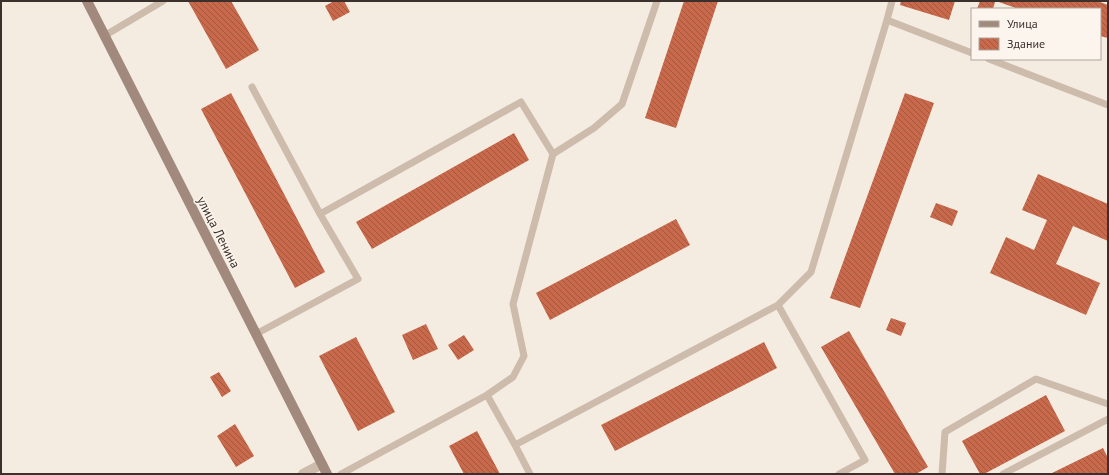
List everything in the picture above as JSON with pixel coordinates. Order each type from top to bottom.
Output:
[{"type":"street","name":"улица Ленина","points":[[87,1],[327,474]]},
{"type":"street","points":[[303,474],[322,464]]},
{"type":"lane","points":[[104,36],[163,1]]},
{"type":"lane","points":[[341,474],[487,395],[513,377],[524,356],[513,304],[553,154],[594,128],[622,104],[657,1]]},
{"type":"lane","points":[[515,445],[778,305],[811,272],[892,1]]},
{"type":"lane","points":[[887,20],[971,53]]},
{"type":"lane","points":[[992,60],[1108,105]]},
{"type":"lane","points":[[252,87],[320,214],[358,279],[256,334]]},
{"type":"lane","points":[[320,214],[521,102],[553,154]]},
{"type":"lane","points":[[778,305],[865,460],[839,474]]},
{"type":"lane","points":[[942,474],[945,432],[1036,379],[1108,404]]},
{"type":"lane","points":[[487,395],[530,474]]},
{"type":"lane","points":[[1003,474],[1108,418]]},
{"type":"building","points":[[188,1],[231,1],[259,50],[226,69]]},
{"type":"building","points":[[334,1],[344,1],[350,12],[333,21],[325,6]]},
{"type":"building","points":[[684,1],[718,1],[676,128],[645,118]]},
{"type":"building","points":[[901,1],[955,1],[949,20],[900,5]]},
{"type":"building","points":[[980,1],[995,2],[993,8],[977,8]]},
{"type":"building","points":[[996,1],[1097,1],[1108,5],[1108,38],[1101,36],[1101,8],[1016,8]]},
{"type":"building","points":[[231,93],[325,272],[295,288],[201,109]]},
{"type":"building","points":[[905,93],[934,103],[860,308],[830,298]]},
{"type":"building","points":[[514,133],[529,160],[372,249],[356,222]]},
{"type":"building","points":[[1038,174],[1108,204],[1108,241],[1073,226],[1056,264],[1100,283],[1086,315],[990,273],[1006,237],[1034,250],[1047,220],[1022,210]]},
{"type":"building","points":[[936,203],[958,211],[952,226],[930,217]]},
{"type":"building","points":[[676,219],[690,245],[550,320],[536,293]]},
{"type":"building","points":[[891,318],[906,323],[901,336],[886,330]]},
{"type":"building","points":[[426,324],[438,349],[413,360],[402,335]]},
{"type":"building","points":[[849,331],[928,467],[916,474],[895,474],[821,347]]},
{"type":"building","points":[[464,335],[474,350],[458,360],[448,345]]},
{"type":"building","points":[[356,337],[395,412],[358,431],[319,356]]},
{"type":"building","points":[[764,342],[777,368],[615,451],[601,425]]},
{"type":"building","points":[[219,372],[231,391],[222,397],[210,377]]},
{"type":"building","points":[[1046,395],[1065,431],[984,474],[980,474],[962,441]]},
{"type":"building","points":[[235,424],[254,456],[236,467],[217,436]]},
{"type":"building","points":[[477,431],[500,474],[464,474],[449,446]]},
{"type":"building","points":[[1103,448],[1108,458],[1108,474],[1050,474]]}]
